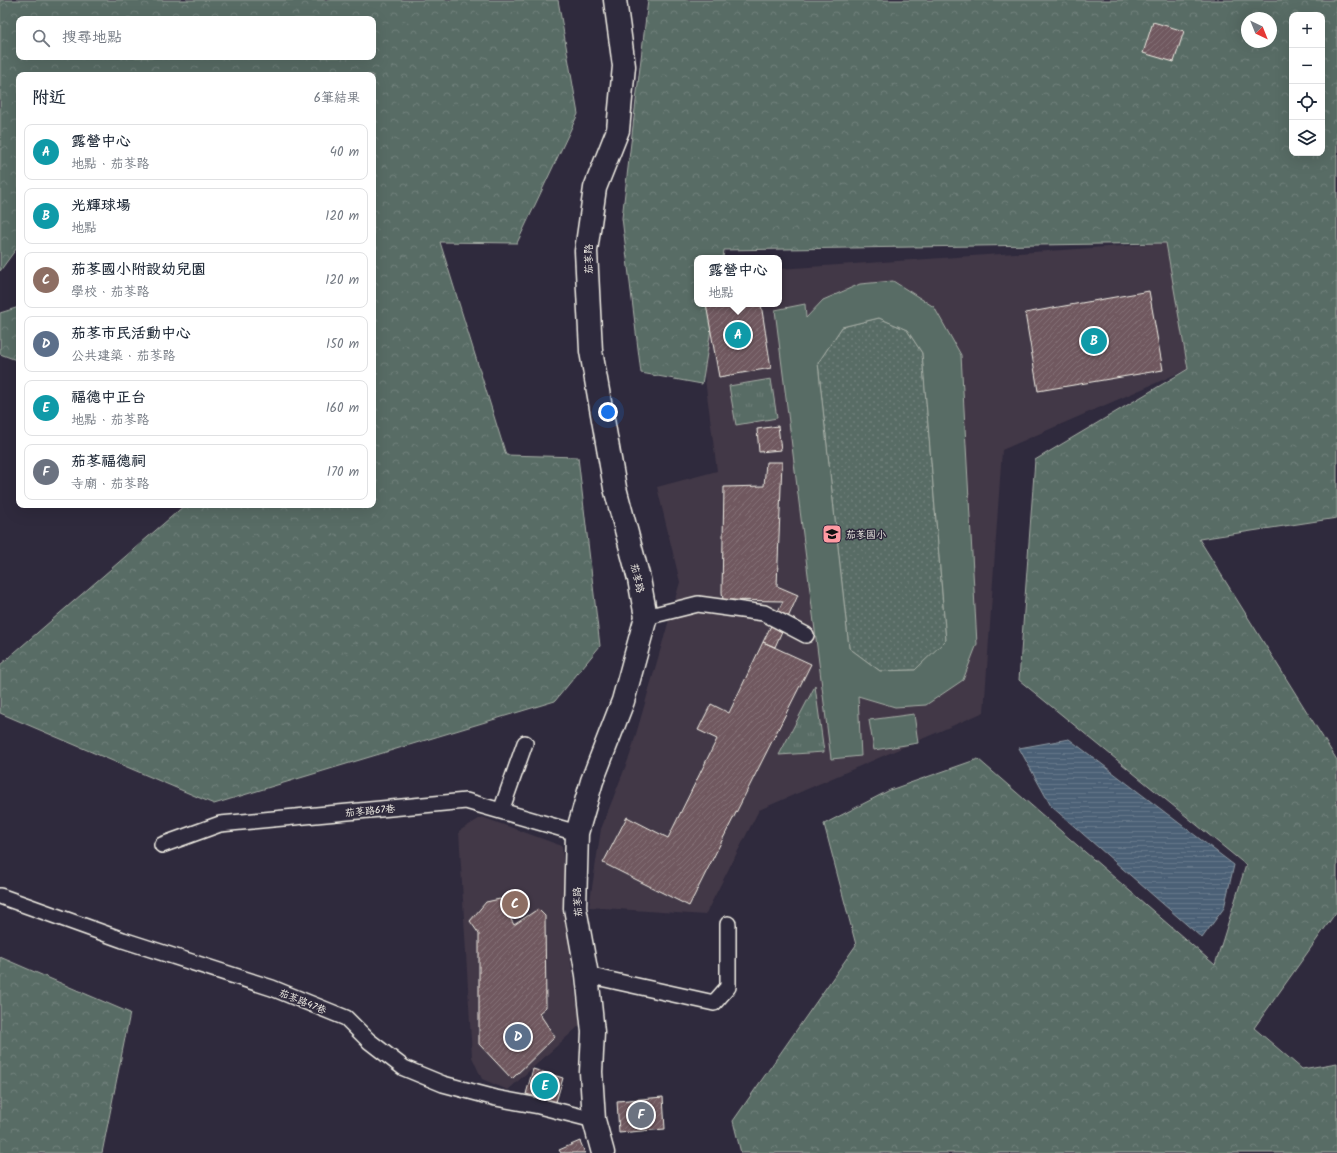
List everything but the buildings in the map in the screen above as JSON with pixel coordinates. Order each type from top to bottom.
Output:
[{"type":"street","name":"茄苳路","points":[[603,1153],[594,1120],[591,1072],[593,1032],[587,975],[575,908],[577,833],[592,781],[623,701],[646,617],[615,488],[591,351],[586,251],[595,188],[618,130],[624,66],[615,0]]},
{"type":"lane","points":[[646,617],[698,604],[764,613],[806,635]]},
{"type":"lane","points":[[501,811],[525,744]]},
{"type":"lane","name":"茄苳路67巷","points":[[162,845],[220,824],[466,801],[577,833]]},
{"type":"lane","name":"茄苳路47巷","points":[[0,896],[123,940],[272,988],[346,1018],[369,1041],[404,1068],[443,1084],[594,1120]]},
{"type":"lane","points":[[587,975],[714,1003],[728,987],[728,924]]},
{"type":"shaded area","name":"茄苳國小","points":[[1166,243],[1188,369],[1002,450],[984,712],[759,810],[705,915],[589,907],[601,829],[630,755],[680,582],[657,487],[717,471],[696,307],[782,307],[782,269]]},
{"type":"shaded area","points":[[482,817],[562,846],[571,962],[580,1025],[508,1090],[482,1079],[472,1057],[459,831]]},
{"type":"green space","points":[[0,0],[558,0],[578,114],[517,243],[440,242],[506,455],[578,457],[600,646],[555,701],[214,804],[0,713],[0,665],[182,508],[376,508],[376,72],[16,72],[16,249],[0,271]]},
{"type":"green space","points":[[648,0],[1337,0],[1337,518],[1199,539],[1337,760],[1337,911],[1254,1028],[1302,1069],[1337,1063],[1337,1153],[741,1153],[733,1121],[856,945],[824,824],[890,790],[978,759],[1215,965],[1246,865],[1019,680],[1035,460],[1188,369],[1166,243],[724,250],[723,255],[694,255],[694,307],[715,307],[702,384],[641,373],[622,218]]},
{"type":"green space","points":[[893,281],[934,307],[961,355],[977,644],[963,680],[926,705],[895,707],[858,696],[861,756],[831,759],[775,310],[805,304],[806,318],[823,300],[860,284]],"holes":[[[879,318],[907,330],[922,353],[946,640],[915,670],[880,671],[849,648],[818,363],[842,327]]]},
{"type":"green space","points":[[16,308],[16,360],[0,354],[0,313]]},
{"type":"green space","points":[[879,318],[907,330],[922,353],[946,641],[915,670],[880,671],[849,648],[818,363],[842,327]]},
{"type":"green space","points":[[771,379],[777,418],[736,425],[729,386]]},
{"type":"green space","points":[[815,686],[824,752],[779,755]]},
{"type":"green space","points":[[914,714],[918,743],[874,750],[869,720]]},
{"type":"green space","points":[[0,957],[130,1013],[102,1153],[0,1153]]},
{"type":"water","points":[[1069,739],[1234,865],[1224,908],[1202,938],[1051,806],[1019,748]]},
{"type":"place","name":"露營中心","points":[[738,335]]},
{"type":"place","name":"光輝球場","points":[[1094,341]]},
{"type":"place","name":"茄苳國小","points":[[832,534]]},
{"type":"place","name":"茄苳國小附設幼兒園","points":[[515,904]]},
{"type":"place","name":"茄苳市民活動中心","points":[[518,1037]]},
{"type":"place","name":"福德中正台","points":[[545,1086]]},
{"type":"place","name":"茄苳福德祠","points":[[641,1115]]}]
